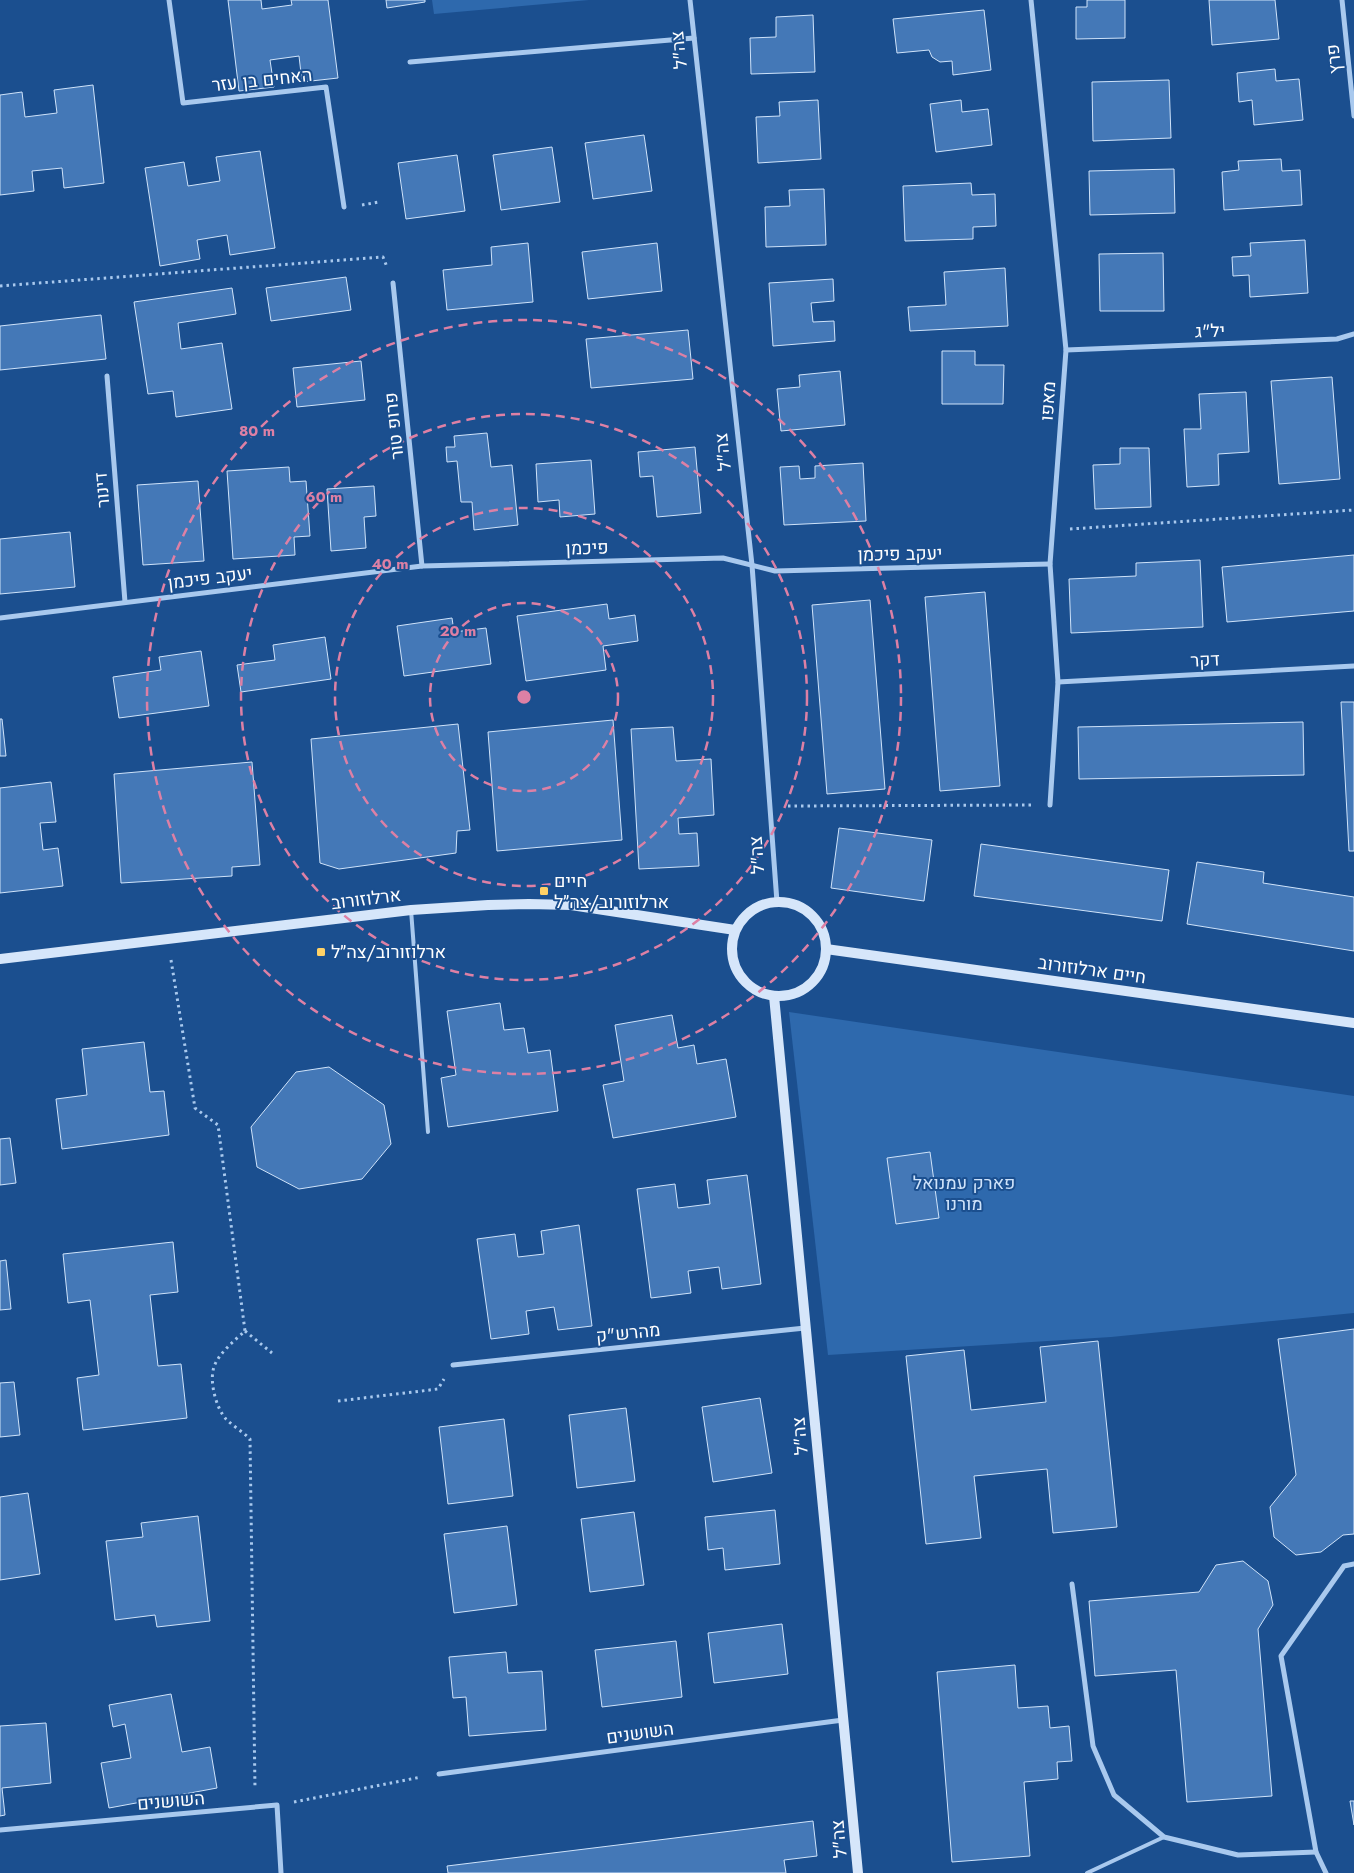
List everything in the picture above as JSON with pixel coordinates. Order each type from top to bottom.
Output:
[{"type":"street","name":"האחים בן עזר","points":[[169,0],[182,103],[326,87],[344,207]]},
{"type":"street","name":"צה\"ל","points":[[690,0],[752,565],[777,902]]},
{"type":"street","name":"מאפו","points":[[1031,0],[1066,350],[1050,564],[1058,682],[1050,805]]},
{"type":"street","name":"פרץ","points":[[1342,0],[1354,116]]},
{"type":"street","points":[[410,62],[694,38]]},
{"type":"street","name":"פרופ טור","points":[[393,283],[422,566]]},
{"type":"street","name":"יל\"ג","points":[[1066,350],[1337,339],[1354,334]]},
{"type":"street","name":"דינור","points":[[107,376],[124,602]]},
{"type":"street","name":"פיכמן","points":[[422,566],[723,558],[752,565]]},
{"type":"street","name":"יעקב פיכמן","points":[[752,565],[775,571],[1050,564]]},
{"type":"street","name":"יעקב פיכמן","points":[[0,618],[422,566]]},
{"type":"street","name":"דקר","points":[[1058,682],[1354,666]]},
{"type":"street","points":[[777,902],[792,904],[805,910],[816,921],[823,934],[826,949],[823,964],[816,978],[804,988],[790,995],[774,996],[753,989],[738,973],[731,952],[735,930],[742,919],[752,910],[763,904],[777,902]]},
{"type":"street","name":"ארלוזורוב","points":[[0,959],[411,910],[529,904],[571,905],[735,930]]},
{"type":"street","name":"חיים ארלוזורוב","points":[[826,949],[1354,1023]]},
{"type":"street","name":"צה\"ל","points":[[774,996],[858,1873]]},
{"type":"street","name":"מהרש\"ק","points":[[453,1365],[806,1328]]},
{"type":"street","points":[[1326,1873],[1316,1852],[1280,1656],[1344,1566],[1354,1564]]},
{"type":"street","points":[[1072,1584],[1093,1746],[1114,1795],[1164,1837],[1238,1856],[1316,1852]]},
{"type":"street","name":"השושנים","points":[[439,1774],[844,1720]]},
{"type":"street","points":[[277,1805],[281,1873]]},
{"type":"street","name":"השושנים","points":[[0,1830],[277,1805]]},
{"type":"lane","points":[[411,910],[428,1132]]},
{"type":"lane","points":[[1087,1873],[1164,1837]]},
{"type":"path","points":[[0,286],[383,257]]},
{"type":"path","points":[[1052,530],[1354,510]]},
{"type":"path","points":[[770,806],[1050,805]]},
{"type":"path","points":[[168,939],[195,1108],[218,1125],[245,1331],[272,1353]]},
{"type":"path","points":[[245,1331],[225,1350],[214,1366],[213,1385],[217,1404],[226,1419],[250,1439],[255,1807]]},
{"type":"path","points":[[338,1401],[438,1388]]},
{"type":"path","points":[[277,1805],[439,1774]]},
{"type":"green space","points":[[432,0],[589,0],[434,14]]},
{"type":"green space","name":"פארק עמנואל מורנו","points":[[789,1012],[1354,1096],[1354,1313],[1111,1337],[828,1355]]},
{"type":"building","points":[[228,0],[261,0],[262,9],[292,5],[291,0],[328,0],[338,78],[302,82],[299,56],[270,60],[274,87],[239,91]]},
{"type":"building","points":[[386,0],[425,0],[425,2],[387,8]]},
{"type":"building","points":[[1087,0],[1125,0],[1125,38],[1076,39],[1076,7],[1087,7]]},
{"type":"building","points":[[1209,0],[1275,0],[1279,39],[1212,45]]},
{"type":"building","points":[[984,10],[991,70],[953,75],[952,61],[940,62],[932,57],[929,50],[897,53],[893,19]]},
{"type":"building","points":[[813,15],[815,72],[751,74],[750,38],[776,37],[776,17]]},
{"type":"building","points":[[1275,69],[1276,81],[1299,79],[1303,120],[1254,125],[1252,100],[1239,102],[1237,73]]},
{"type":"building","points":[[1169,80],[1171,138],[1093,141],[1092,82]]},
{"type":"building","points":[[93,85],[104,183],[64,188],[62,168],[32,171],[34,191],[0,195],[0,95],[22,92],[25,117],[57,113],[54,90]]},
{"type":"building","points":[[818,100],[821,159],[758,163],[756,117],[780,116],[779,102]]},
{"type":"building","points":[[961,100],[962,112],[988,109],[992,145],[936,152],[930,104]]},
{"type":"building","points":[[644,135],[652,191],[593,199],[585,143]]},
{"type":"building","points":[[552,147],[560,202],[501,210],[493,155]]},
{"type":"building","points":[[260,151],[275,248],[230,255],[227,235],[197,240],[200,259],[160,266],[145,168],[184,162],[188,186],[220,181],[216,157]]},
{"type":"building","points":[[457,155],[465,211],[406,219],[398,163]]},
{"type":"building","points":[[1281,159],[1282,171],[1300,170],[1302,205],[1224,210],[1222,172],[1239,170],[1238,161]]},
{"type":"building","points":[[1174,169],[1175,213],[1090,215],[1089,171]]},
{"type":"building","points":[[971,183],[972,195],[995,194],[996,226],[973,227],[973,239],[905,241],[903,186]]},
{"type":"building","points":[[824,189],[826,245],[766,247],[765,207],[790,206],[789,190]]},
{"type":"building","points":[[1305,240],[1308,293],[1250,297],[1249,275],[1233,276],[1232,257],[1251,256],[1250,243]]},
{"type":"building","points":[[528,243],[533,302],[447,310],[443,270],[492,265],[491,247]]},
{"type":"building","points":[[657,243],[662,291],[588,299],[582,252]]},
{"type":"building","points":[[1163,253],[1164,311],[1100,311],[1099,254]]},
{"type":"building","points":[[1005,268],[1008,326],[910,331],[908,307],[946,305],[944,272]]},
{"type":"building","points":[[346,277],[351,310],[271,321],[266,288]]},
{"type":"building","points":[[833,279],[834,301],[811,303],[813,322],[834,321],[835,341],[773,346],[769,283]]},
{"type":"building","points":[[232,288],[236,314],[178,323],[181,349],[222,343],[232,409],[176,417],[173,391],[148,394],[134,302]]},
{"type":"building","points":[[101,315],[106,359],[0,370],[0,326]]},
{"type":"building","points":[[688,330],[693,379],[591,388],[586,339]]},
{"type":"building","points":[[942,351],[975,351],[975,365],[1004,365],[1003,404],[942,404]]},
{"type":"building","points":[[361,361],[365,400],[297,407],[293,368]]},
{"type":"building","points":[[840,371],[845,425],[781,431],[777,389],[800,387],[799,375]]},
{"type":"building","points":[[1332,377],[1340,479],[1279,484],[1271,381]]},
{"type":"building","points":[[1246,392],[1249,452],[1218,454],[1219,485],[1187,487],[1184,429],[1201,429],[1199,394]]},
{"type":"building","points":[[487,433],[491,467],[512,465],[518,525],[474,530],[472,502],[461,502],[457,461],[447,462],[446,447],[455,447],[454,436]]},
{"type":"building","points":[[695,447],[701,513],[657,517],[653,476],[640,477],[638,452]]},
{"type":"building","points":[[1120,448],[1149,448],[1151,507],[1095,509],[1093,465],[1120,464]]},
{"type":"building","points":[[591,460],[595,514],[560,517],[559,500],[538,502],[536,464]]},
{"type":"building","points":[[863,463],[866,521],[784,525],[780,467],[799,466],[800,479],[815,478],[815,466]]},
{"type":"building","points":[[289,467],[290,482],[306,481],[310,536],[294,537],[295,555],[233,559],[227,471]]},
{"type":"building","points":[[198,481],[204,561],[143,565],[137,485]]},
{"type":"building","points":[[374,486],[376,516],[364,517],[366,548],[331,551],[327,489]]},
{"type":"building","points":[[70,532],[75,587],[0,594],[0,539]]},
{"type":"building","points":[[1354,555],[1354,611],[1227,622],[1222,567]]},
{"type":"building","points":[[1200,560],[1203,627],[1071,633],[1069,579],[1136,576],[1136,563]]},
{"type":"building","points":[[985,592],[1000,786],[940,791],[925,597]]},
{"type":"building","points":[[870,600],[885,789],[827,794],[812,605]]},
{"type":"building","points":[[607,604],[609,619],[635,615],[638,641],[603,646],[606,670],[526,681],[517,616]]},
{"type":"building","points":[[452,618],[454,632],[486,628],[491,664],[404,676],[397,626]]},
{"type":"building","points":[[325,637],[331,679],[241,692],[237,665],[275,660],[273,645]]},
{"type":"building","points":[[201,651],[209,706],[119,718],[113,677],[161,670],[159,657]]},
{"type":"building","points":[[1341,702],[1354,702],[1354,851],[1349,851]]},
{"type":"building","points":[[0,719],[2,719],[6,756],[0,756]]},
{"type":"building","points":[[613,720],[622,840],[497,851],[488,732]]},
{"type":"building","points":[[1303,722],[1304,775],[1079,779],[1078,727]]},
{"type":"building","points":[[458,724],[470,830],[457,831],[456,853],[339,869],[320,863],[311,739]]},
{"type":"building","points":[[673,727],[676,761],[711,759],[714,815],[678,818],[679,834],[697,833],[699,866],[639,869],[631,729]]},
{"type":"building","points":[[252,762],[260,865],[232,867],[232,876],[121,883],[114,774]]},
{"type":"building","points":[[51,782],[56,822],[40,823],[43,850],[58,848],[63,886],[0,893],[0,788]]},
{"type":"building","points":[[839,828],[932,840],[924,901],[831,888]]},
{"type":"building","points":[[981,844],[1169,870],[1162,921],[974,896]]},
{"type":"building","points":[[1197,862],[1264,872],[1263,883],[1354,897],[1354,951],[1187,924]]},
{"type":"building","points":[[500,1003],[504,1030],[524,1028],[528,1053],[550,1050],[558,1111],[448,1127],[441,1078],[456,1075],[447,1011]]},
{"type":"building","points":[[672,1015],[678,1048],[694,1045],[697,1064],[726,1059],[736,1117],[613,1138],[603,1085],[624,1081],[615,1025]]},
{"type":"building","points":[[144,1042],[150,1092],[164,1091],[169,1135],[62,1149],[56,1099],[87,1095],[82,1049]]},
{"type":"building","points":[[329,1067],[384,1105],[391,1144],[362,1179],[299,1189],[257,1167],[251,1127],[296,1072]]},
{"type":"building","points":[[10,1138],[16,1183],[0,1185],[0,1139]]},
{"type":"building","points":[[930,1152],[939,1218],[896,1224],[887,1158]]},
{"type":"building","points":[[747,1175],[761,1284],[722,1289],[719,1267],[688,1271],[691,1293],[651,1298],[637,1189],[675,1184],[678,1208],[710,1204],[707,1180]]},
{"type":"building","points":[[579,1225],[592,1326],[558,1330],[554,1307],[526,1311],[529,1334],[491,1339],[477,1239],[515,1234],[518,1257],[544,1254],[541,1231]]},
{"type":"building","points":[[173,1242],[178,1292],[150,1295],[158,1366],[181,1364],[187,1418],[83,1430],[77,1378],[99,1375],[90,1300],[68,1303],[63,1254]]},
{"type":"building","points":[[6,1260],[11,1309],[0,1310],[0,1261]]},
{"type":"building","points":[[1354,1329],[1354,1534],[1343,1535],[1321,1552],[1296,1555],[1274,1537],[1270,1507],[1296,1475],[1278,1339]]},
{"type":"building","points":[[1098,1341],[1117,1527],[1053,1533],[1047,1469],[974,1476],[981,1538],[926,1544],[906,1356],[964,1350],[971,1410],[1046,1402],[1040,1347]]},
{"type":"building","points":[[14,1382],[20,1435],[0,1437],[0,1383]]},
{"type":"building","points":[[760,1398],[772,1473],[713,1482],[702,1407]]},
{"type":"building","points":[[626,1408],[635,1481],[577,1488],[569,1415]]},
{"type":"building","points":[[504,1419],[513,1496],[448,1504],[439,1427]]},
{"type":"building","points":[[28,1493],[40,1574],[0,1580],[0,1497]]},
{"type":"building","points":[[775,1510],[780,1564],[725,1570],[723,1548],[708,1550],[705,1517]]},
{"type":"building","points":[[634,1512],[644,1585],[590,1592],[581,1519]]},
{"type":"building","points":[[198,1516],[210,1621],[157,1627],[155,1615],[115,1620],[106,1541],[143,1537],[141,1523]]},
{"type":"building","points":[[507,1526],[517,1605],[454,1613],[444,1534]]},
{"type":"building","points":[[1243,1561],[1268,1581],[1273,1605],[1258,1629],[1272,1796],[1187,1802],[1176,1670],[1095,1676],[1089,1601],[1199,1592],[1216,1565]]},
{"type":"building","points":[[782,1624],[788,1674],[714,1683],[708,1633]]},
{"type":"building","points":[[676,1641],[682,1697],[602,1707],[595,1650]]},
{"type":"building","points":[[506,1652],[508,1673],[542,1671],[546,1730],[469,1736],[466,1697],[453,1698],[449,1657]]},
{"type":"building","points":[[1015,1665],[1018,1708],[1048,1706],[1050,1728],[1069,1726],[1072,1761],[1057,1762],[1058,1779],[1024,1782],[1030,1856],[952,1862],[937,1672]]},
{"type":"building","points":[[171,1694],[182,1752],[210,1747],[217,1788],[109,1808],[101,1763],[131,1758],[125,1724],[113,1727],[109,1705]]},
{"type":"building","points":[[46,1723],[51,1783],[2,1788],[5,1815],[0,1816],[0,1726]]},
{"type":"building","points":[[1350,1801],[1354,1801],[1354,1825]]},
{"type":"building","points":[[813,1821],[817,1856],[784,1860],[786,1873],[448,1873],[447,1866]]},
{"type":"place","name":"חיים ארלוזורוב/צה״ל","points":[[544,891]]},
{"type":"place","name":"ארלוזורוב/צה״ל","points":[[321,952]]}]
